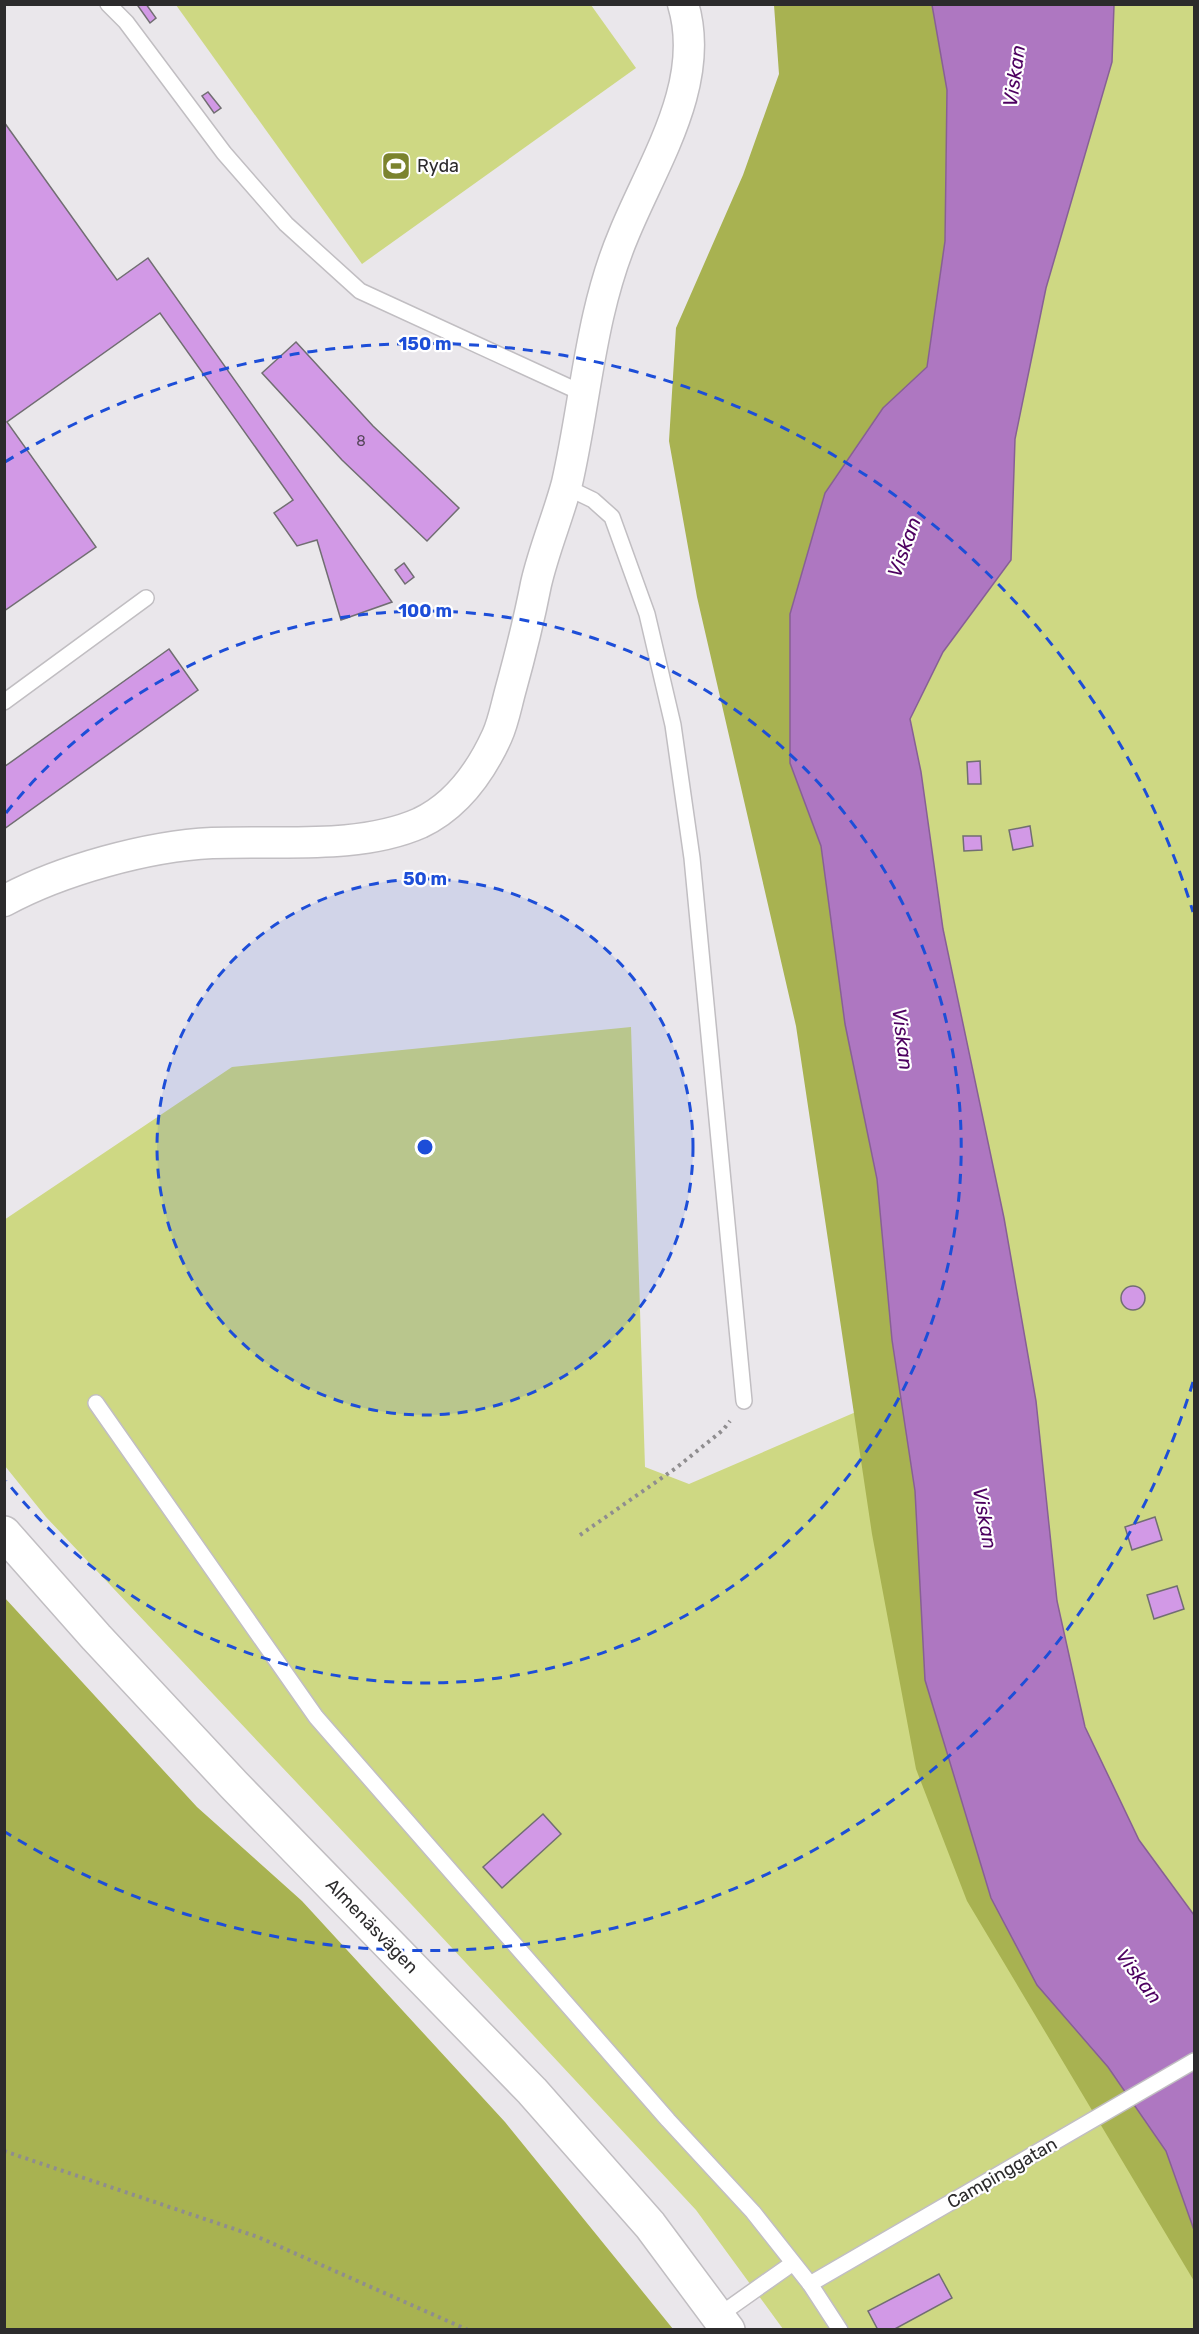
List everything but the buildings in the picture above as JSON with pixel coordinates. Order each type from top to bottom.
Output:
[{"type":"street","points":[[4,901],[48,882],[146,851],[214,843],[262,844],[355,838],[421,822],[445,806],[477,774],[498,734],[522,649],[541,564],[566,487],[582,393],[611,269],[670,130],[684,82],[691,44],[682,4]]},
{"type":"street","name":"Almenäsvägen","points":[[4,1533],[96,1637],[234,1785],[532,2091],[650,2225],[723,2323]]},
{"type":"lane","points":[[108,4],[126,21],[224,153],[285,224],[360,291],[582,393]]},
{"type":"lane","points":[[566,487],[593,501],[612,517],[647,614],[673,725],[692,858],[744,1401]]},
{"type":"lane","points":[[4,710],[26,689],[146,598]]},
{"type":"lane","points":[[4,702],[26,689]]},
{"type":"lane","points":[[96,1403],[316,1717],[668,2120],[753,2212],[810,2284],[840,2330]]},
{"type":"lane","name":"Campinggatan","points":[[810,2284],[1194,2061]]},
{"type":"lane","points":[[723,2323],[794,2263]]},
{"type":"path","points":[[580,1535],[676,1468],[723,1430],[744,1401]]},
{"type":"path","points":[[4,2151],[258,2237],[468,2330]]},
{"type":"green space","name":"Ryda","points":[[176,5],[591,5],[636,68],[362,264]]},
{"type":"green space","points":[[774,5],[932,5],[947,90],[945,241],[927,367],[883,408],[825,493],[790,614],[790,763],[821,846],[845,1024],[877,1179],[892,1340],[915,1491],[1108,2067],[1166,2151],[1194,2230],[1194,2281],[967,1901],[916,1769],[872,1534],[796,1026],[697,597],[669,441],[676,328],[743,175],[779,74]]},
{"type":"green space","points":[[1114,5],[1194,5],[1194,2329],[783,2329],[696,2210],[46,1517],[5,1466],[4,1220],[232,1067],[631,1027],[645,1467],[689,1484],[1025,1339],[1004,1218],[943,928],[921,772],[910,719],[943,652],[1011,560],[1015,439],[1046,288],[1112,62]]},
{"type":"green space","points":[[4,1597],[197,1807],[302,1901],[505,2122],[673,2329],[5,2329]]},
{"type":"water","name":"Viskan","points":[[932,5],[1114,5],[1112,62],[1046,288],[1015,439],[1011,560],[943,652],[910,719],[921,772],[943,929],[1004,1218],[1036,1401],[1057,1601],[1085,1727],[1139,1840],[1194,1915],[1194,2230],[1166,2151],[1108,2067],[1037,1985],[991,1898],[925,1680],[915,1491],[892,1340],[877,1179],[845,1024],[821,846],[790,763],[790,614],[825,493],[883,408],[927,367],[945,241],[947,90]]},
{"type":"place","name":"Ryda","points":[[396,166]]}]
